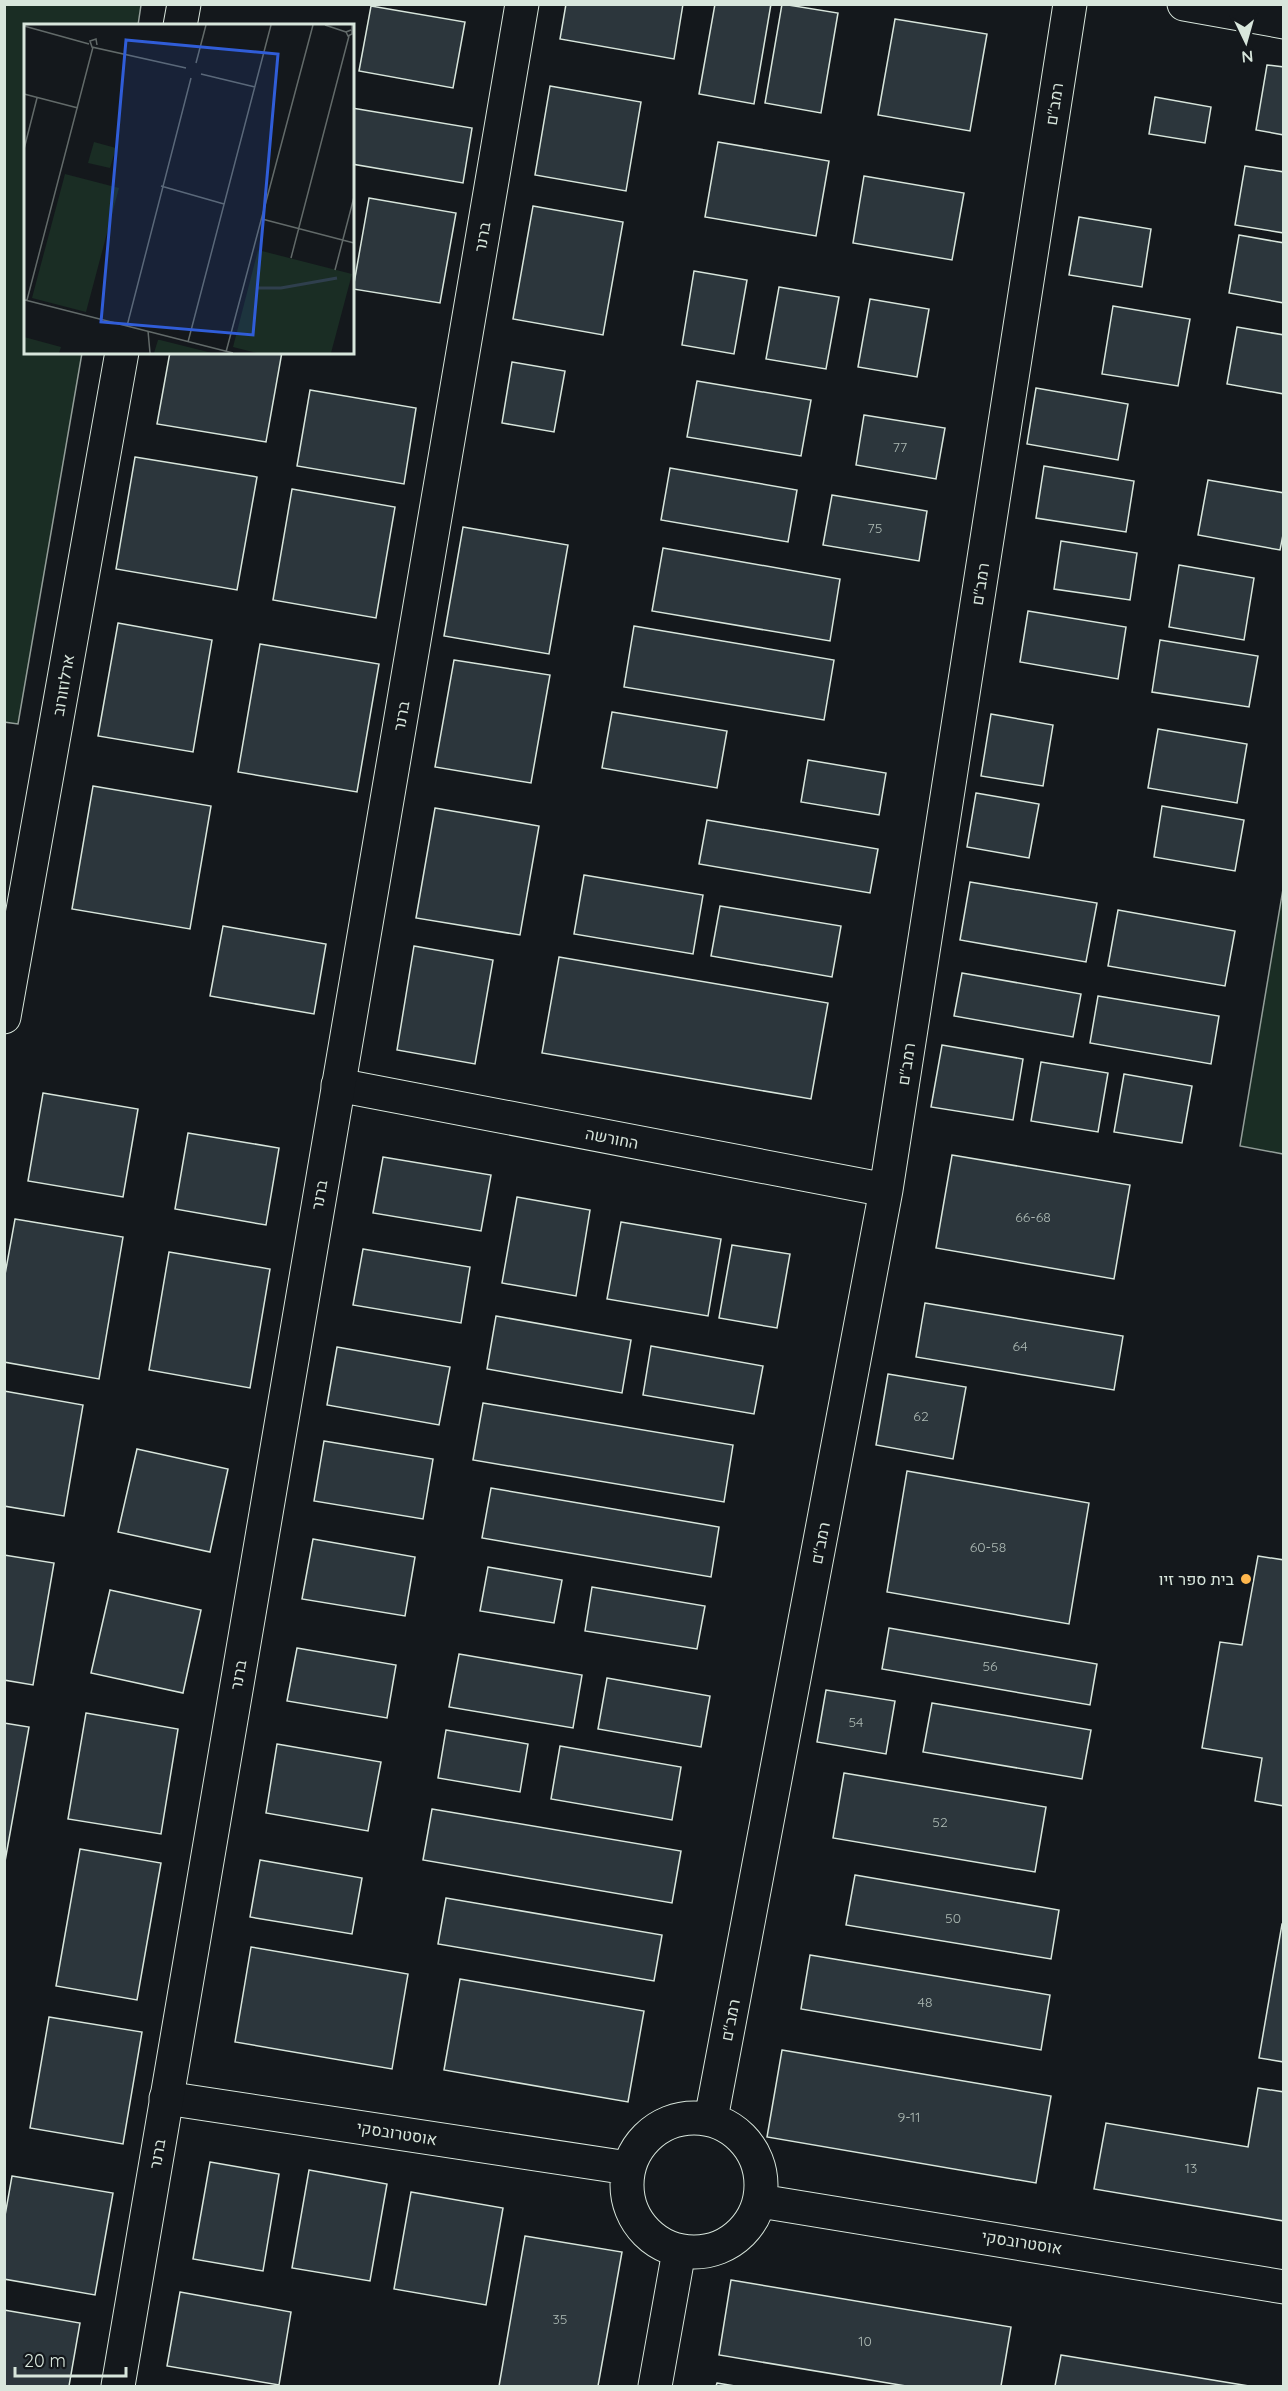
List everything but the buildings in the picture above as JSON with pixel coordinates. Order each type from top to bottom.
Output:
[{"type":"street","points":[[180,24],[184,4]]},
{"type":"street","name":"ברנר","points":[[118,2386],[522,4]]},
{"type":"street","name":"רמב\"ם","points":[[711,2119],[886,1190],[1070,4]]},
{"type":"street","points":[[1184,4],[1284,22]]},
{"type":"street","name":"ארלוזורוב","points":[[6,998],[122,354]]},
{"type":"street","name":"החורשה","points":[[338,1085],[886,1190]]},
{"type":"street","name":"אוסטרובסקי","points":[[166,2098],[627,2168]]},
{"type":"street","points":[[690,2117],[711,2119],[730,2127],[746,2142],[757,2159],[761,2180],[760,2201],[749,2224],[730,2242],[705,2252],[679,2251],[659,2243],[642,2229],[631,2211],[626,2190],[627,2168],[636,2149],[650,2133],[669,2122],[690,2117]]},
{"type":"street","name":"אוסטרובסקי","points":[[760,2201],[1284,2287]]},
{"type":"street","points":[[656,2386],[679,2251]]},
{"type":"green space","points":[[4,5],[141,5],[138,24],[24,24],[24,354],[82,354],[18,724],[4,722]]},
{"type":"green space","points":[[1283,889],[1283,1154],[1240,1146]]},
{"type":"place","name":"בית ספר זיו","points":[[1246,1579]]}]
